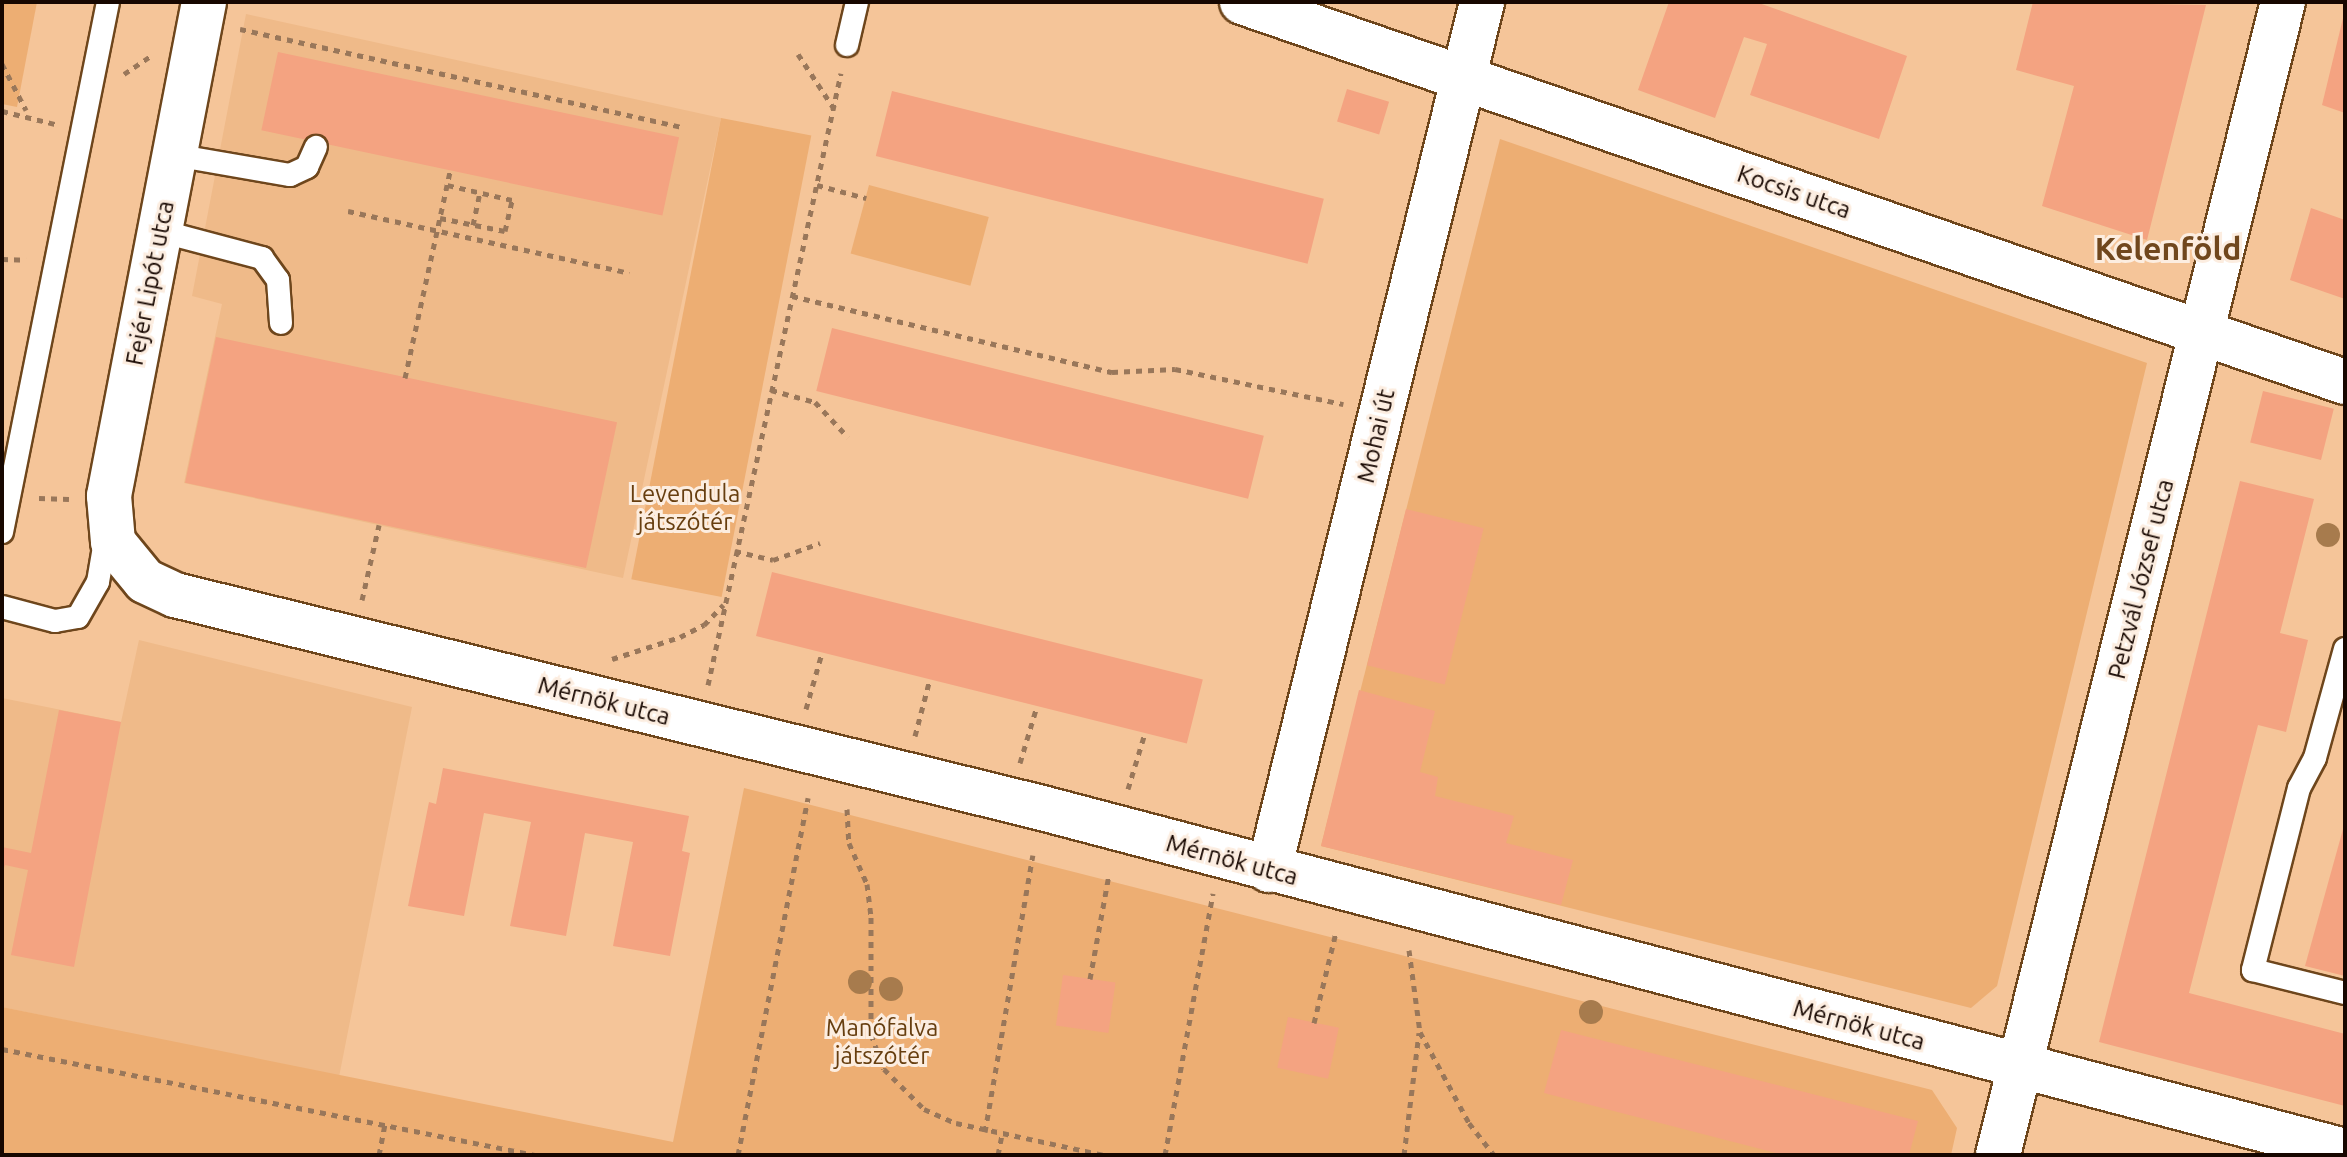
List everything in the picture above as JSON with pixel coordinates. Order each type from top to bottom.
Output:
[{"type":"street","name":"Kocsis utca","points":[[1242,2],[2345,382]]},
{"type":"street","name":"Mohai út","points":[[1269,870],[1482,2]]},
{"type":"street","name":"Petzvál József utca","points":[[1998,1155],[2283,2]]},
{"type":"street","name":"Fejér Lipót utca","points":[[108,520],[174,155],[220,15]]},
{"type":"street","name":"Mérnök utca","points":[[108,520],[113,542],[127,561],[145,581],[175,595],[1012,800],[2019,1068],[2345,1151]]},
{"type":"lane","points":[[2,532],[108,2]]},
{"type":"lane","points":[[847,45],[857,2]]},
{"type":"lane","points":[[174,155],[290,175],[307,167],[316,147]]},
{"type":"lane","points":[[160,231],[262,258],[278,280],[281,323]]},
{"type":"lane","points":[[2,607],[55,621],[78,617],[98,582],[108,520]]},
{"type":"lane","points":[[2345,649],[2315,758],[2299,788],[2253,970],[2345,993]]},
{"type":"path","points":[[220,15],[681,127]]},
{"type":"path","points":[[707,692],[735,551],[847,45]]},
{"type":"path","points":[[798,54],[833,108]]},
{"type":"path","points":[[2,64],[26,110]]},
{"type":"path","points":[[2,111],[83,128]]},
{"type":"path","points":[[405,378],[450,172]]},
{"type":"path","points":[[440,218],[505,231],[512,200],[447,185]]},
{"type":"path","points":[[817,185],[866,198]]},
{"type":"path","points":[[473,225],[480,193]]},
{"type":"path","points":[[348,211],[629,273]]},
{"type":"path","points":[[792,296],[1112,372],[1175,369],[1382,412]]},
{"type":"path","points":[[771,390],[815,402],[848,437]]},
{"type":"path","points":[[360,609],[379,525]]},
{"type":"path","points":[[735,551],[773,560],[820,543]]},
{"type":"path","points":[[603,661],[680,637],[704,625],[725,602]]},
{"type":"path","points":[[804,718],[822,653]]},
{"type":"path","points":[[912,746],[930,679]]},
{"type":"path","points":[[1017,773],[1037,706]]},
{"type":"path","points":[[1124,800],[1145,733]]},
{"type":"path","points":[[738,1155],[808,798]]},
{"type":"path","points":[[847,809],[849,843],[867,884],[871,917],[871,1034],[884,1069],[924,1109],[985,1132],[1104,1155]]},
{"type":"path","points":[[985,1132],[1033,855]]},
{"type":"path","points":[[1090,979],[1109,874]]},
{"type":"path","points":[[1165,1155],[1212,900]]},
{"type":"path","points":[[1314,1023],[1336,932]]},
{"type":"path","points":[[1404,1155],[1420,1032],[1409,950]]},
{"type":"path","points":[[1420,1032],[1469,1123],[1494,1155]]},
{"type":"path","points":[[2,1049],[535,1155]]},
{"type":"path","points":[[379,1155],[385,1125]]},
{"type":"path","points":[[998,1155],[1002,1135]]},
{"type":"shaded area","points":[[246,14],[721,118],[623,578],[184,483],[222,304],[192,296]]},
{"type":"shaded area","points":[[139,640],[412,707],[339,1077],[2,1007],[2,698],[121,722]]},
{"type":"green space","points":[[2,2],[37,2],[17,107],[2,104]]},
{"type":"green space","name":"Levendula játszótér","points":[[721,118],[811,136],[722,597],[631,579]]},
{"type":"green space","points":[[1500,139],[2147,363],[1997,986],[1971,1008],[1321,846]]},
{"type":"green space","points":[[869,185],[989,217],[970,286],[851,254]]},
{"type":"green space","name":"Manófalva játszótér","points":[[744,788],[1932,1090],[1957,1128],[1951,1155],[2,1155],[2,1007],[673,1142]]},
{"type":"building","points":[[1669,2],[1756,2],[1907,56],[1879,139],[1750,95],[1767,44],[1744,37],[1715,118],[1638,90]]},
{"type":"building","points":[[2033,2],[2206,5],[2147,240],[2042,206],[2074,86],[2016,70]]},
{"type":"building","points":[[2345,15],[2345,113],[2322,105]]},
{"type":"building","points":[[278,52],[679,137],[662,215],[261,130]]},
{"type":"building","points":[[1347,89],[1389,102],[1379,134],[1337,122]]},
{"type":"building","points":[[892,91],[1324,199],[1308,264],[876,156]]},
{"type":"building","points":[[2311,208],[2345,220],[2345,299],[2290,280]]},
{"type":"building","points":[[832,328],[1264,436],[1248,499],[816,391]]},
{"type":"building","points":[[216,337],[617,422],[586,568],[185,483]]},
{"type":"building","points":[[2263,391],[2334,409],[2321,460],[2250,442]]},
{"type":"building","points":[[2240,481],[2314,499],[2280,633],[2308,640],[2286,732],[2258,725],[2189,993],[2345,1034],[2345,1106],[2099,1042]]},
{"type":"building","points":[[1406,509],[1484,528],[1445,685],[1367,665]]},
{"type":"building","points":[[772,572],[1203,679],[1187,743],[756,636]]},
{"type":"building","points":[[1359,690],[1435,711],[1420,772],[1438,777],[1435,796],[1514,816],[1506,843],[1573,860],[1561,905],[1321,846]]},
{"type":"building","points":[[59,710],[121,722],[74,967],[11,955],[28,870],[5,865],[2,873],[2,847],[31,853]]},
{"type":"building","points":[[443,768],[689,816],[682,851],[690,853],[670,956],[613,946],[633,842],[585,833],[566,936],[510,926],[531,822],[484,813],[464,916],[408,906],[429,802],[436,804]]},
{"type":"building","points":[[2345,822],[2345,976],[2305,966]]},
{"type":"building","points":[[1063,975],[1115,982],[1108,1033],[1056,1026]]},
{"type":"building","points":[[1288,1017],[1339,1028],[1328,1079],[1277,1068]]},
{"type":"building","points":[[1561,1030],[1918,1121],[1909,1155],[1784,1155],[1544,1093]]},
{"type":"district","name":"Kelenföld","points":[[2168,248]]}]
